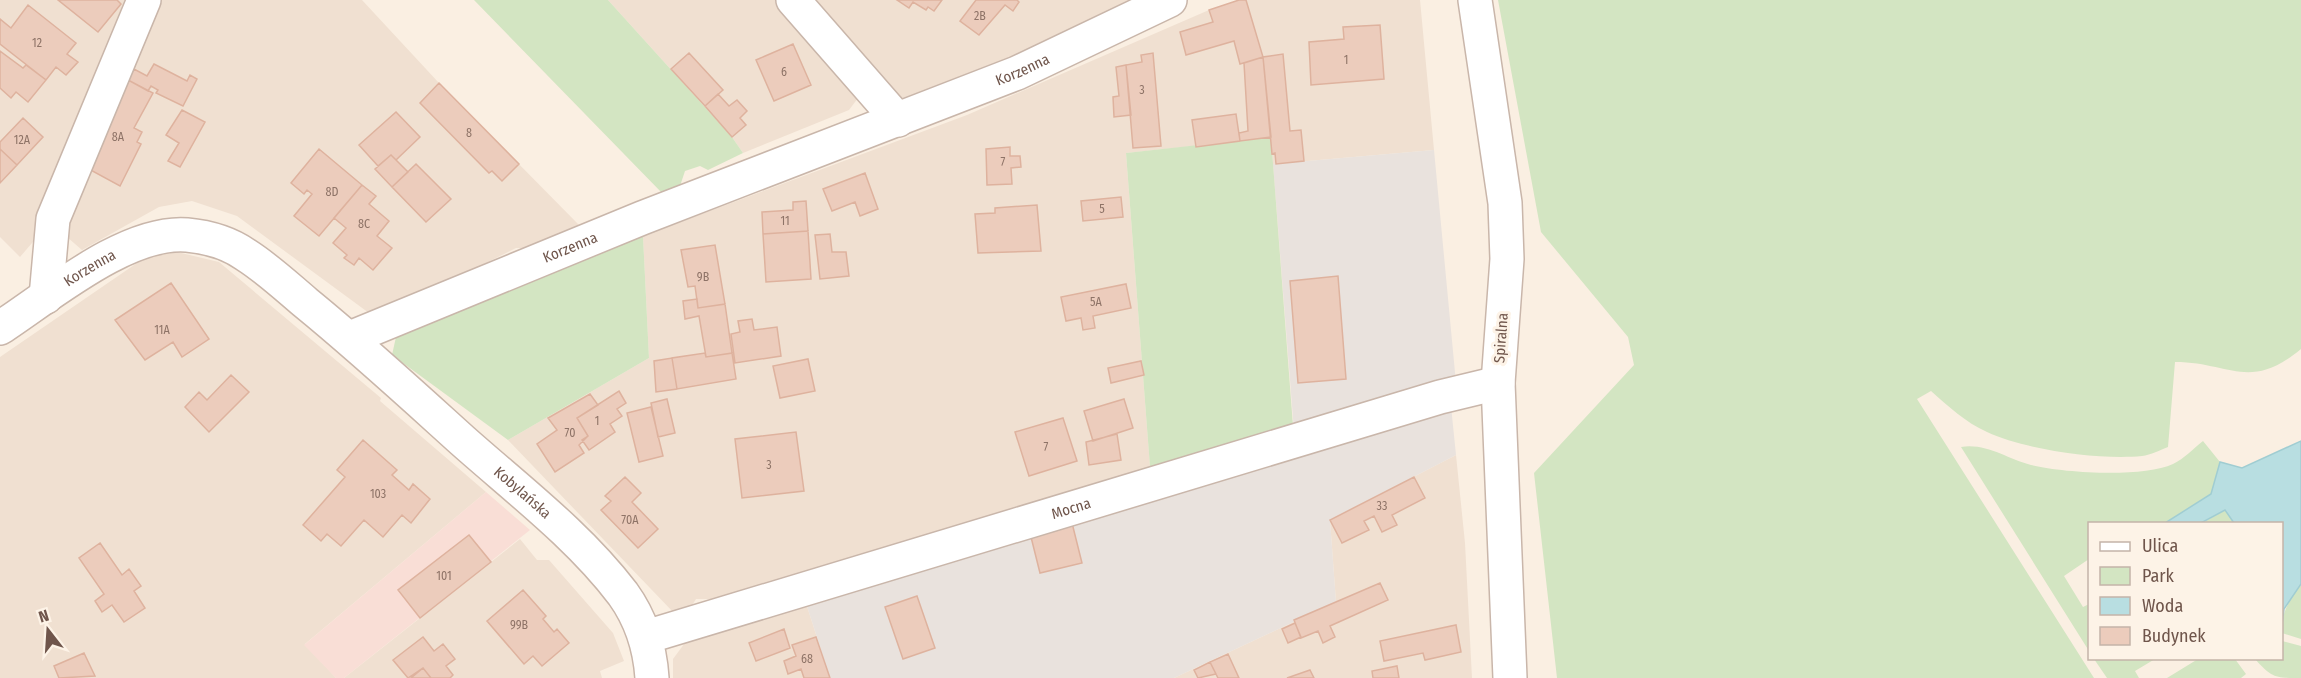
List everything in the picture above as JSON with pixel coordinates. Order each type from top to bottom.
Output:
[{"type":"street","points":[[46,297],[53,219],[144,0]]},
{"type":"street","points":[[793,0],[898,120]]},
{"type":"street","name":"Korzenna","points":[[0,328],[129,246],[168,235],[187,235],[219,241],[247,256],[350,339],[642,218],[1017,73],[1170,0]]},
{"type":"street","name":"Spiralna","points":[[1475,0],[1505,202],[1507,259],[1498,383],[1510,678]]},
{"type":"street","name":"Kobylańska","points":[[350,339],[580,547],[622,594],[637,615],[646,638],[652,678]]},
{"type":"street","name":"Mocna","points":[[646,638],[1440,397],[1498,383]]},
{"type":"shaded area","points":[[0,0],[132,0],[38,236],[20,257],[0,237]]},
{"type":"shaded area","points":[[160,0],[362,0],[439,83],[579,225],[528,248],[516,248],[472,270],[369,313],[237,216],[192,201],[159,207],[82,250],[67,237],[67,212]]},
{"type":"shaded area","points":[[608,0],[781,0],[861,94],[849,110],[743,153],[732,137]]},
{"type":"shaded area","points":[[806,0],[1131,0],[1095,21],[1014,60],[912,99],[896,98]]},
{"type":"shaded area","points":[[1239,0],[1420,0],[1434,150],[1273,164],[1271,138],[1126,153],[1150,467],[728,599],[696,599],[691,607],[674,613],[508,440],[649,358],[643,236],[967,115],[1209,10]]},
{"type":"shaded area","points":[[1434,150],[1456,383],[1294,431],[1273,164]]},
{"type":"shaded area","points":[[177,252],[219,262],[381,398],[380,401],[486,492],[305,644],[336,678],[0,678],[0,357],[137,263],[156,254]]},
{"type":"shaded area","points":[[1451,406],[1456,455],[1330,520],[1336,602],[1174,678],[830,678],[805,600]]},
{"type":"shaded area","points":[[1456,455],[1465,543],[1472,678],[1174,678],[1336,602],[1330,520]]},
{"type":"shaded area","points":[[486,492],[530,530],[344,678],[336,678],[304,645]]},
{"type":"shaded area","points":[[520,539],[537,560],[549,560],[613,633],[624,661],[600,671],[602,678],[344,678]]},
{"type":"shaded area","points":[[805,600],[830,678],[673,678],[673,659],[690,636]]},
{"type":"green space","points":[[474,0],[608,0],[732,137],[743,153],[708,170],[700,166],[685,171],[680,186],[662,193]]},
{"type":"green space","points":[[1498,0],[2301,0],[2301,349],[2283,362],[2253,372],[2175,362],[2168,447],[2142,456],[2084,455],[2022,444],[1987,432],[1972,424],[1931,391],[1917,399],[2094,678],[1557,678],[1534,473],[1634,365],[1628,337],[1541,232]]},
{"type":"green space","points":[[1271,137],[1293,426],[1150,467],[1126,153]]},
{"type":"green space","points":[[643,236],[649,358],[508,440],[392,355],[396,337]]},
{"type":"green space","points":[[2203,441],[2220,462],[2211,494],[2167,522],[2088,522],[2088,560],[2064,576],[2083,607],[2088,604],[2088,649],[1961,447],[1988,449],[2045,468],[2103,473],[2124,473],[2160,468],[2173,464]]},
{"type":"green space","points":[[2225,510],[2233,522],[2204,522]]},
{"type":"green space","points":[[2301,584],[2301,639],[2283,633],[2283,619]]},
{"type":"green space","points":[[2283,641],[2301,646],[2301,678],[2275,676],[2256,660],[2283,660]]},
{"type":"green space","points":[[2095,660],[2153,660],[2135,671],[2139,678],[2107,678]]},
{"type":"green space","points":[[2196,660],[2236,660],[2246,674],[2241,678],[2167,678]]},
{"type":"water","points":[[2301,441],[2301,584],[2284,609],[2283,617],[2283,522],[2233,522],[2225,510],[2203,522],[2167,522],[2211,494],[2220,462],[2242,468]]},
{"type":"building","points":[[58,0],[117,0],[121,4],[98,32]]},
{"type":"building","points":[[897,0],[942,0],[934,11],[928,7],[926,10],[913,2],[909,8]]},
{"type":"building","points":[[976,0],[1017,0],[1019,2],[1013,11],[1005,5],[979,35],[960,21]]},
{"type":"building","points":[[1239,0],[1246,0],[1263,57],[1240,64],[1234,41],[1186,55],[1180,32],[1213,22],[1209,10]]},
{"type":"building","points":[[28,5],[76,43],[67,54],[78,62],[66,75],[56,67],[46,80],[0,44],[0,19],[11,28]]},
{"type":"building","points":[[1380,25],[1384,79],[1311,85],[1309,42],[1344,39],[1343,27]]},
{"type":"building","points":[[793,44],[811,85],[774,101],[756,60]]},
{"type":"building","points":[[0,51],[23,68],[26,65],[46,80],[28,102],[16,92],[11,98],[0,88]]},
{"type":"building","points":[[689,53],[723,90],[705,106],[671,69]]},
{"type":"building","points":[[1153,53],[1161,146],[1133,148],[1126,65],[1142,62],[1141,55]]},
{"type":"building","points":[[1283,54],[1290,131],[1301,130],[1304,161],[1276,164],[1275,153],[1272,154],[1263,57]]},
{"type":"building","points":[[1263,57],[1271,137],[1240,141],[1239,133],[1248,131],[1244,63]]},
{"type":"building","points":[[154,64],[187,81],[190,75],[197,79],[183,106],[156,93],[158,90],[151,86],[148,91],[128,80],[134,69],[147,76]]},
{"type":"building","points":[[1126,65],[1131,115],[1114,117],[1113,97],[1119,96],[1116,67]]},
{"type":"building","points":[[128,80],[153,93],[134,128],[142,132],[137,142],[141,144],[120,186],[85,167]]},
{"type":"building","points":[[439,83],[519,164],[502,181],[492,171],[489,173],[420,103]]},
{"type":"building","points":[[718,94],[729,106],[737,100],[747,111],[740,118],[746,125],[732,137],[705,106]]},
{"type":"building","points":[[182,110],[205,122],[180,167],[168,161],[179,143],[166,135]]},
{"type":"building","points":[[396,112],[420,137],[396,160],[391,155],[378,166],[359,145]]},
{"type":"building","points":[[1236,114],[1240,141],[1196,147],[1192,120]]},
{"type":"building","points":[[23,118],[43,137],[17,165],[0,149],[0,142]]},
{"type":"building","points":[[1010,147],[1010,156],[1020,156],[1021,167],[1011,168],[1012,184],[987,185],[986,149]]},
{"type":"building","points":[[0,149],[17,165],[0,183]]},
{"type":"building","points":[[319,149],[362,185],[319,236],[294,216],[312,194],[307,190],[304,194],[291,183]]},
{"type":"building","points":[[391,155],[408,172],[392,187],[375,169]]},
{"type":"building","points":[[416,164],[451,199],[426,222],[392,187]]},
{"type":"building","points":[[865,173],[878,209],[860,216],[855,202],[832,211],[823,189]]},
{"type":"building","points":[[362,185],[376,196],[369,204],[389,221],[377,236],[392,248],[373,270],[359,258],[354,265],[344,258],[347,255],[333,243],[346,228],[334,218]]},
{"type":"building","points":[[1121,197],[1123,217],[1083,221],[1081,201]]},
{"type":"building","points":[[806,201],[808,231],[763,234],[762,212],[793,210],[793,202]]},
{"type":"building","points":[[1037,205],[1041,251],[978,253],[975,214],[995,213],[995,208]]},
{"type":"building","points":[[808,231],[811,279],[766,282],[763,234]]},
{"type":"building","points":[[830,234],[832,252],[846,252],[849,276],[820,279],[815,235]]},
{"type":"building","points":[[715,245],[725,304],[698,308],[695,286],[688,287],[681,250]]},
{"type":"building","points":[[1338,276],[1346,379],[1298,383],[1290,281]]},
{"type":"building","points":[[171,283],[209,339],[182,357],[173,342],[145,360],[115,320]]},
{"type":"building","points":[[1126,284],[1131,308],[1093,316],[1095,328],[1083,330],[1081,318],[1066,321],[1061,297]]},
{"type":"building","points":[[697,299],[698,308],[725,304],[732,353],[706,357],[699,316],[685,319],[683,301]]},
{"type":"building","points":[[752,319],[754,330],[777,327],[781,356],[735,363],[731,334],[740,332],[738,321]]},
{"type":"building","points":[[705,353],[706,357],[732,353],[736,379],[677,389],[672,358]]},
{"type":"building","points":[[672,358],[677,389],[656,392],[654,361]]},
{"type":"building","points":[[808,359],[815,391],[780,398],[773,366]]},
{"type":"building","points":[[1141,361],[1144,375],[1111,383],[1108,368]]},
{"type":"building","points":[[231,375],[249,392],[209,432],[185,407],[199,392],[207,400]]},
{"type":"building","points":[[619,391],[626,403],[617,409],[622,416],[610,424],[615,432],[589,450],[582,440],[588,436],[577,418]]},
{"type":"building","points":[[590,394],[598,405],[577,418],[588,436],[579,445],[584,453],[555,472],[537,444],[557,430],[548,418]]},
{"type":"building","points":[[667,399],[675,433],[658,437],[651,403]]},
{"type":"building","points":[[1124,399],[1133,428],[1093,441],[1084,411]]},
{"type":"building","points":[[651,407],[663,456],[639,462],[627,413]]},
{"type":"building","points":[[1063,418],[1077,461],[1029,476],[1015,432]]},
{"type":"building","points":[[796,432],[804,491],[742,498],[735,439]]},
{"type":"building","points":[[1117,434],[1121,460],[1089,465],[1086,442]]},
{"type":"building","points":[[363,440],[397,470],[392,475],[409,490],[413,484],[430,499],[411,523],[402,515],[383,537],[364,520],[341,546],[327,534],[321,541],[303,525],[345,477],[337,470]]},
{"type":"building","points":[[625,477],[641,493],[632,502],[658,529],[638,548],[601,510],[611,501],[605,496]]},
{"type":"building","points":[[1414,477],[1425,498],[1392,515],[1397,525],[1382,532],[1374,516],[1364,521],[1369,530],[1342,543],[1330,520]]},
{"type":"building","points":[[1072,523],[1082,563],[1040,573],[1030,533]]},
{"type":"building","points":[[469,535],[491,562],[420,618],[398,590]]},
{"type":"building","points":[[100,543],[122,575],[129,569],[141,586],[134,591],[145,608],[124,622],[112,605],[102,612],[95,601],[104,594],[79,558]]},
{"type":"building","points":[[1380,583],[1388,600],[1330,626],[1335,637],[1323,643],[1318,631],[1301,638],[1294,620]]},
{"type":"building","points":[[523,590],[546,616],[543,619],[554,632],[557,629],[569,643],[542,666],[533,656],[524,664],[487,621]]},
{"type":"building","points":[[917,596],[935,648],[903,659],[885,607]]},
{"type":"building","points":[[1295,623],[1301,637],[1288,643],[1282,629]]},
{"type":"building","points":[[1456,625],[1461,652],[1425,660],[1423,653],[1384,661],[1380,641]]},
{"type":"building","points":[[784,629],[790,648],[756,661],[749,643]]},
{"type":"building","points":[[423,637],[434,651],[443,644],[455,659],[446,666],[453,675],[450,678],[431,678],[423,668],[408,678],[393,660]]},
{"type":"building","points":[[816,637],[830,678],[804,678],[801,669],[788,674],[784,661],[796,656],[792,645]]},
{"type":"building","points":[[84,653],[95,676],[59,678],[54,666]]},
{"type":"building","points":[[1228,654],[1239,678],[1218,678],[1210,662]]},
{"type":"building","points":[[1210,662],[1216,674],[1198,678],[1194,670]]},
{"type":"building","points":[[1397,666],[1399,678],[1373,678],[1372,671]]},
{"type":"building","points":[[423,668],[431,678],[411,678]]},
{"type":"building","points":[[1310,670],[1314,678],[1287,678]]}]
